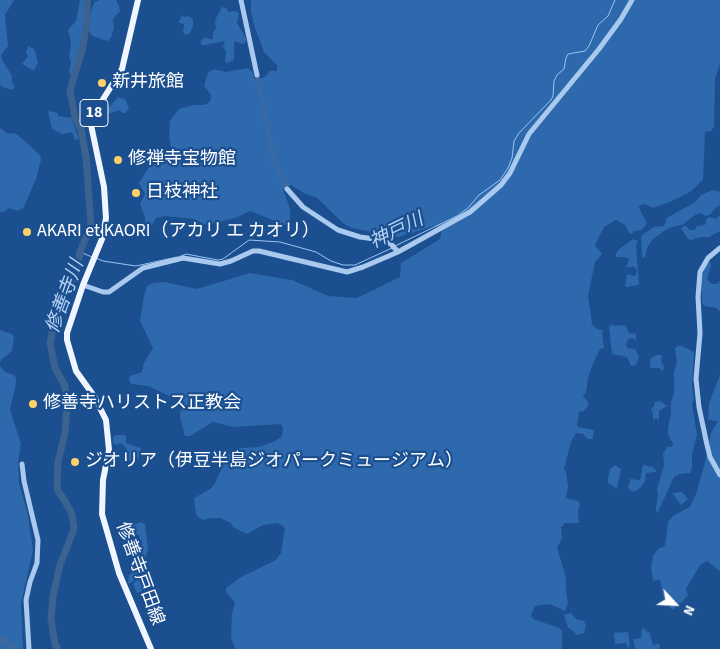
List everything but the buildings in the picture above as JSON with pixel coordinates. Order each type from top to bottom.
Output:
[{"type":"main road","name":"修善寺戸田線","points":[[138,0],[122,69],[90,120],[104,187],[106,218],[102,239],[67,333],[67,340],[76,371],[94,396],[106,420],[109,450],[103,480],[102,514],[120,573],[151,649]]},
{"type":"street","points":[[241,0],[257,75]]},
{"type":"street","points":[[84,285],[103,292],[109,292],[143,268],[183,258],[220,264],[253,251],[259,251],[347,272],[398,252],[470,212],[500,185],[510,173],[529,134],[600,49],[632,0]]},
{"type":"street","points":[[287,188],[303,206],[338,230],[360,237],[382,240],[391,244],[398,252]]},
{"type":"street","points":[[720,248],[703,264],[698,281],[700,318],[696,379],[707,446],[710,457],[720,475]]},
{"type":"street","points":[[22,464],[24,481],[38,540],[37,563],[26,600],[29,649]]},
{"type":"shaded area","points":[[0,0],[14,0],[5,15],[8,46],[1,55],[12,76],[12,82],[15,87],[12,90],[0,85]]},
{"type":"shaded area","points":[[80,0],[86,1],[85,29],[79,56],[73,73],[70,75],[71,61],[69,58],[71,43],[68,30],[76,21]]},
{"type":"shaded area","points":[[99,0],[116,0],[119,6],[120,11],[113,19],[114,28],[108,41],[92,36],[88,29],[92,8],[95,2]]},
{"type":"shaded area","points":[[251,0],[720,0],[720,63],[715,79],[714,127],[711,131],[705,132],[703,180],[690,192],[672,201],[653,208],[645,204],[638,206],[647,223],[642,230],[634,231],[632,234],[629,233],[625,225],[616,220],[604,227],[595,245],[602,254],[595,262],[588,296],[592,324],[597,329],[604,331],[602,333],[604,348],[600,349],[592,366],[586,392],[583,396],[588,402],[588,406],[584,411],[579,412],[577,424],[578,427],[594,430],[593,439],[588,439],[583,434],[576,433],[571,442],[564,469],[566,471],[568,487],[566,498],[580,503],[578,511],[579,523],[565,523],[561,527],[562,538],[557,548],[566,577],[568,603],[565,611],[550,604],[535,606],[531,615],[533,619],[559,628],[562,631],[562,649],[235,649],[231,637],[232,614],[235,602],[226,592],[226,588],[241,577],[276,560],[281,553],[285,528],[278,523],[263,525],[247,534],[220,518],[202,520],[196,515],[194,498],[214,485],[228,455],[240,448],[259,447],[275,441],[282,436],[283,428],[281,424],[233,427],[213,422],[190,436],[185,436],[180,417],[181,407],[176,399],[148,386],[131,384],[130,376],[142,372],[144,363],[153,348],[140,321],[147,286],[153,283],[164,282],[197,289],[250,273],[292,280],[328,296],[357,298],[400,277],[401,263],[440,239],[442,229],[434,226],[398,237],[352,228],[344,224],[317,198],[291,185],[283,189],[290,209],[290,220],[285,225],[250,211],[238,217],[204,224],[193,219],[165,216],[156,218],[150,228],[145,226],[145,217],[140,204],[145,194],[139,183],[149,167],[167,157],[171,147],[169,137],[170,121],[179,109],[193,105],[204,105],[210,102],[211,95],[204,86],[208,73],[214,69],[226,72],[248,68],[253,73],[255,80],[265,77],[270,71],[277,71],[277,65],[264,52],[254,25]]},
{"type":"shaded area","points":[[222,7],[227,8],[228,12],[235,11],[239,13],[237,23],[246,38],[246,42],[242,44],[235,41],[234,60],[228,63],[225,62],[226,51],[223,47],[225,41],[205,45],[202,45],[200,42],[205,37],[213,39],[213,32],[216,29],[215,20]]},
{"type":"shaded area","points":[[183,15],[184,17],[189,16],[193,20],[190,33],[185,35],[183,32],[184,24],[179,23]]},
{"type":"shaded area","points":[[28,46],[34,49],[37,58],[38,63],[34,70],[22,64],[28,56],[26,52]]},
{"type":"shaded area","points":[[118,97],[125,99],[129,109],[125,113],[122,113],[120,110],[108,114],[107,110]]},
{"type":"shaded area","points":[[48,111],[58,113],[58,116],[71,118],[79,139],[75,140],[72,132],[62,134],[52,129]]},
{"type":"shaded area","points":[[0,128],[8,134],[14,133],[18,135],[40,155],[41,160],[36,179],[24,207],[18,211],[9,208],[4,212],[0,212]]},
{"type":"shaded area","points":[[713,190],[719,192],[720,190],[720,205],[711,214],[706,216],[700,213],[682,225],[664,231],[652,240],[645,257],[642,258],[641,237],[643,234],[654,227],[664,226],[667,218],[695,202],[701,195]]},
{"type":"shaded area","points":[[720,215],[720,231],[709,237],[691,240],[688,239],[681,228],[685,225],[690,230],[695,230],[697,226],[705,225],[707,218],[716,219]]},
{"type":"shaded area","points":[[633,239],[638,241],[636,245],[639,285],[627,287],[625,286],[627,274],[635,276],[637,271],[635,267],[626,267],[629,259],[616,257],[616,254],[618,250]]},
{"type":"shaded area","points":[[709,262],[711,265],[707,279],[711,284],[717,284],[720,281],[720,312],[717,308],[704,306],[702,302],[701,280],[705,267]]},
{"type":"shaded area","points":[[613,324],[614,326],[625,325],[629,333],[636,334],[636,341],[633,338],[628,339],[626,345],[627,348],[635,349],[639,357],[636,365],[631,366],[627,357],[612,354],[609,327]]},
{"type":"shaded area","points":[[0,330],[12,334],[14,337],[12,351],[1,360],[0,364]]},
{"type":"shaded area","points":[[678,346],[691,350],[694,353],[692,388],[694,397],[692,404],[697,435],[690,473],[674,477],[657,514],[657,489],[664,465],[663,454],[667,447],[672,447],[673,444],[668,434],[668,428],[674,393],[674,372],[677,363],[675,348]]},
{"type":"shaded area","points":[[656,355],[662,355],[663,371],[659,368],[650,368],[650,359]]},
{"type":"shaded area","points":[[0,366],[5,372],[14,375],[16,378],[10,410],[21,444],[18,462],[19,483],[28,515],[33,550],[21,604],[23,649],[0,649]]},
{"type":"shaded area","points":[[720,375],[720,571],[707,561],[700,565],[686,589],[688,595],[682,602],[676,605],[674,610],[669,607],[673,604],[673,601],[664,599],[660,580],[653,581],[651,567],[653,556],[658,549],[665,546],[668,522],[674,515],[690,507],[696,494],[711,433],[718,421],[708,420],[709,403]]},
{"type":"shaded area","points":[[660,401],[667,406],[659,411],[659,420],[656,418],[653,420],[651,408],[654,407],[655,402]]},
{"type":"shaded area","points":[[116,435],[126,436],[126,443],[141,448],[139,457],[134,465],[127,458],[129,454],[125,447],[120,443],[117,445],[113,443],[113,437]]},
{"type":"shaded area","points":[[615,465],[621,469],[617,489],[608,483],[610,469]]},
{"type":"shaded area","points":[[643,465],[652,467],[656,472],[646,473],[645,482],[638,490],[633,492],[628,488],[630,479],[640,480]]},
{"type":"shaded area","points":[[682,492],[688,499],[681,505],[672,493]]},
{"type":"shaded area","points":[[140,522],[145,524],[148,549],[140,575],[128,584],[129,575],[134,572],[133,567],[138,565],[137,561],[141,559],[142,540],[140,540],[139,535],[124,531]]},
{"type":"shaded area","points":[[141,576],[145,590],[137,593],[133,584]]},
{"type":"shaded area","points":[[571,613],[576,619],[584,621],[586,626],[584,633],[577,635],[568,628],[564,615]]},
{"type":"shaded area","points":[[644,628],[650,633],[653,645],[659,644],[659,649],[635,649],[633,639],[641,638],[642,629]]},
{"type":"shaded area","points":[[628,632],[630,645],[628,648],[626,643],[615,644],[614,633]]},
{"type":"waterway","name":"修善寺川","points":[[58,649],[55,644],[51,619],[53,596],[60,565],[74,529],[72,514],[58,491],[57,484],[58,462],[65,433],[67,406],[65,386],[55,368],[50,343],[54,323],[76,273],[80,252],[91,225],[86,157],[81,129],[75,118],[70,90],[82,51],[87,22],[87,0]]},
{"type":"waterway","name":"神戸川","points":[[395,246],[457,216],[468,208],[479,195],[500,180],[508,168],[512,158],[514,141],[519,133],[551,100],[554,81],[557,75],[564,69],[568,54],[585,51],[598,25],[608,16],[615,0]]},
{"type":"waterway","name":"神戸川","points":[[181,256],[186,254],[218,260],[223,259],[249,240],[280,242],[316,252],[331,261],[343,265],[355,265],[392,248]]},
{"type":"waterway","name":"神戸川","points":[[80,252],[92,257]]},
{"type":"waterway","name":"神戸川","points":[[96,258],[103,261],[136,266],[177,257]]},
{"type":"tunnel","points":[[257,75],[274,160],[287,189]]},
{"type":"tunnel","points":[[0,639],[19,649]]},
{"type":"place","name":"新井旅館","points":[[102,83]]},
{"type":"place","name":"修禅寺宝物館","points":[[118,160]]},
{"type":"place","name":"日枝神社","points":[[136,193]]},
{"type":"place","name":"AKARI et KAORI（アカリ エ カオリ）","points":[[27,232]]},
{"type":"place","name":"修善寺ハリストス正教会","points":[[33,404]]},
{"type":"place","name":"ジオリア（伊豆半島ジオパークミュージアム）","points":[[75,462]]}]
